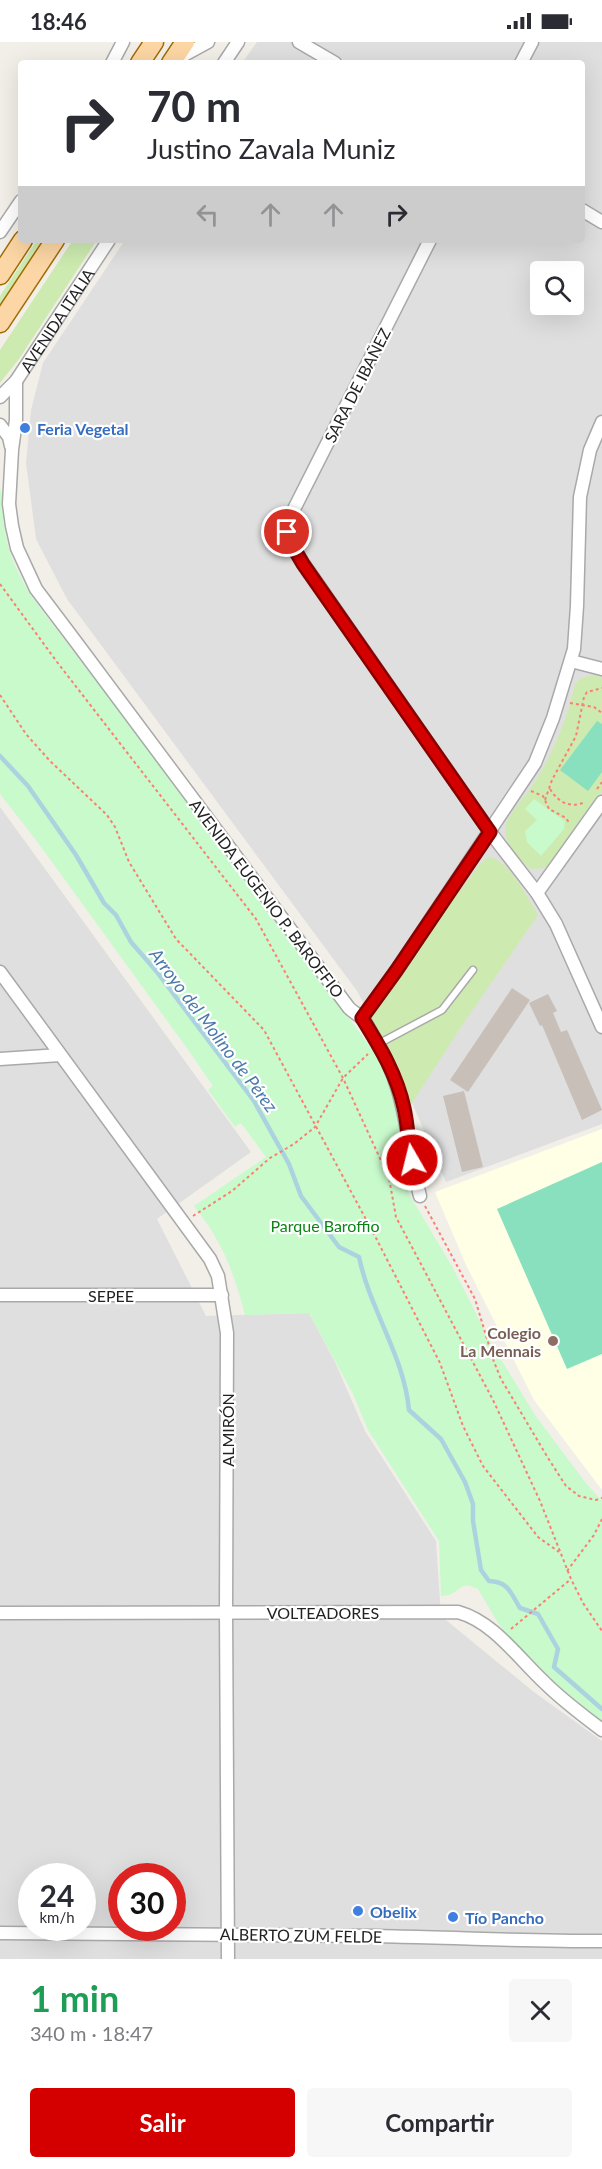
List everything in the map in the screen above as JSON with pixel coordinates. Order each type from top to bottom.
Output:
[{"type":"main road","points":[[142,60],[154,42]]},
{"type":"main road","points":[[172,60],[185,42]]},
{"type":"main road","points":[[0,275],[21,243]]},
{"type":"main road","points":[[0,323],[52,243]]},
{"type":"street","points":[[114,60],[123,42]]},
{"type":"street","points":[[175,60],[208,42]]},
{"type":"street","points":[[226,60],[238,42]]},
{"type":"street","points":[[300,42],[330,60]]},
{"type":"street","points":[[523,60],[532,42]]},
{"type":"street","points":[[0,232],[18,205]]},
{"type":"street","points":[[585,212],[602,222]]},
{"type":"street","name":"AVENIDA ITALIA","points":[[0,397],[16,381],[106,243]]},
{"type":"street","name":"SARA DE IBAÑEZ","points":[[428,243],[291,515],[287,532],[303,564],[490,832]]},
{"type":"street","name":"AVENIDA EUGENIO P. BAROFFIO","points":[[16,381],[16,420],[12,450],[6,471],[9,504],[17,548],[36,589],[349,1008],[362,1018],[378,1044],[399,1088],[420,1196]]},
{"type":"street","points":[[362,1018],[535,763],[559,700],[574,649],[580,497],[590,450],[602,422]]},
{"type":"street","name":"AVENIDA EUGENIO P. BAROFFIO","points":[[0,425],[9,437],[12,450]]},
{"type":"street","points":[[571,662],[602,669]]},
{"type":"street","points":[[537,892],[579,835],[596,800]]},
{"type":"street","points":[[490,832],[537,892],[556,924],[602,1027]]},
{"type":"street","name":"ALMIRÓN","points":[[0,972],[210,1259],[218,1276],[227,1332],[228,1959]]},
{"type":"street","points":[[0,1059],[60,1055]]},
{"type":"street","name":"SEPEE","points":[[0,1294],[222,1294]]},
{"type":"street","name":"VOLTEADORES","points":[[0,1613],[458,1612],[479,1620],[572,1707],[602,1730]]},
{"type":"street","name":"ALBERTO ZUM FELDE","points":[[0,1933],[228,1934],[434,1937],[489,1941],[602,1941]]},
{"type":"lane","points":[[378,1044],[442,1010],[473,970]]},
{"type":"path","points":[[0,584],[57,662],[256,919],[343,1078],[389,1178],[396,1217],[493,1400],[540,1501],[567,1571],[583,1603],[602,1631]]},
{"type":"path","points":[[545,800],[560,762],[576,736],[587,692],[602,688]]},
{"type":"path","points":[[0,695],[26,734],[50,761],[107,815],[115,827],[129,862],[176,939],[264,1030],[376,1238],[440,1363],[463,1426],[483,1466],[538,1537],[560,1553]]},
{"type":"path","points":[[559,700],[594,707],[602,713]]},
{"type":"path","points":[[596,789],[602,782]]},
{"type":"path","points":[[520,786],[543,796],[549,809],[566,818],[579,835]]},
{"type":"path","points":[[550,789],[566,805],[596,800]]},
{"type":"path","points":[[183,1222],[232,1191],[270,1158],[294,1144],[315,1127],[343,1078],[378,1044]]},
{"type":"path","points":[[420,1196],[475,1299],[501,1379],[548,1458],[566,1486],[579,1496],[596,1500],[602,1498]]},
{"type":"path","points":[[567,1571],[594,1535],[602,1520]]},
{"type":"path","points":[[500,1639],[571,1579]]},
{"type":"shaded area","points":[[257,42],[602,42],[602,1124],[446,1182],[392,1056],[357,991],[67,599],[36,539],[26,463],[31,410],[43,363],[123,243],[585,243],[585,60],[244,60]]},
{"type":"shaded area","points":[[0,807],[251,1152],[157,1219],[206,1316],[309,1313],[335,1362],[365,1431],[436,1541],[441,1616],[534,1692],[602,1741],[602,1959],[0,1959]]},
{"type":"shaded area","name":"Colegio La Mennais","points":[[602,1129],[602,1490],[534,1400],[466,1265],[435,1192]]},
{"type":"green space","points":[[35,243],[43,243],[0,307],[0,296]]},
{"type":"green space","points":[[71,243],[95,243],[19,359],[0,383],[0,350]]},
{"type":"green space","name":"Parque Baroffio","points":[[0,488],[8,546],[19,574],[34,600],[183,795],[383,1064],[398,1103],[402,1153],[409,1194],[453,1268],[491,1343],[535,1415],[602,1501],[602,1722],[546,1675],[514,1644],[498,1623],[478,1589],[466,1585],[451,1594],[441,1596],[439,1541],[368,1430],[353,1394],[309,1313],[245,1315],[220,1245],[194,1206],[266,1157],[241,1123],[235,1127],[208,1090],[213,1086],[189,1051],[0,794]]},
{"type":"green space","points":[[593,675],[602,677],[602,791],[551,863],[545,868],[532,869],[518,857],[510,846],[505,834],[506,823],[529,791],[552,750],[568,710],[575,684],[581,678]]},
{"type":"green space","points":[[597,721],[602,724],[602,772],[588,791],[560,770]]},
{"type":"green space","points":[[534,799],[565,821],[564,829],[541,856],[527,842],[525,831],[537,820],[525,809]]},
{"type":"green space","points":[[488,857],[503,864],[510,872],[538,915],[411,1105],[371,1024],[371,1018],[412,956],[478,866]]},
{"type":"green space","points":[[602,1162],[602,1354],[567,1369],[497,1209]]},
{"type":"building","points":[[512,988],[530,1000],[468,1092],[450,1080]]},
{"type":"building","points":[[548,994],[557,1011],[553,1013],[561,1032],[567,1030],[602,1110],[582,1120],[542,1025],[540,1026],[529,1003]]},
{"type":"building","points":[[464,1091],[483,1167],[462,1172],[443,1096]]},
{"type":"waterway","name":"Arroyo del Molino de Pérez","points":[[0,756],[28,786],[76,855],[104,903],[116,915],[131,942],[157,972],[254,1101],[289,1164],[301,1196],[339,1247],[359,1257],[364,1277],[401,1371],[409,1410],[441,1439],[465,1482],[473,1504],[473,1521],[481,1570],[489,1581],[505,1586],[520,1608],[538,1614],[558,1649],[554,1667],[602,1709]]},
{"type":"place","name":"Feria Vegetal","points":[[25,428]]},
{"type":"place","name":"Colegio La Mennais","points":[[553,1341]]},
{"type":"place","name":"Obelix","points":[[358,1911]]},
{"type":"place","name":"Tío Pancho","points":[[453,1917]]},
{"type":"route","points":[[287,532],[303,564],[490,832],[362,1018],[383,1053],[399,1088],[407,1121],[412,1160]]}]
